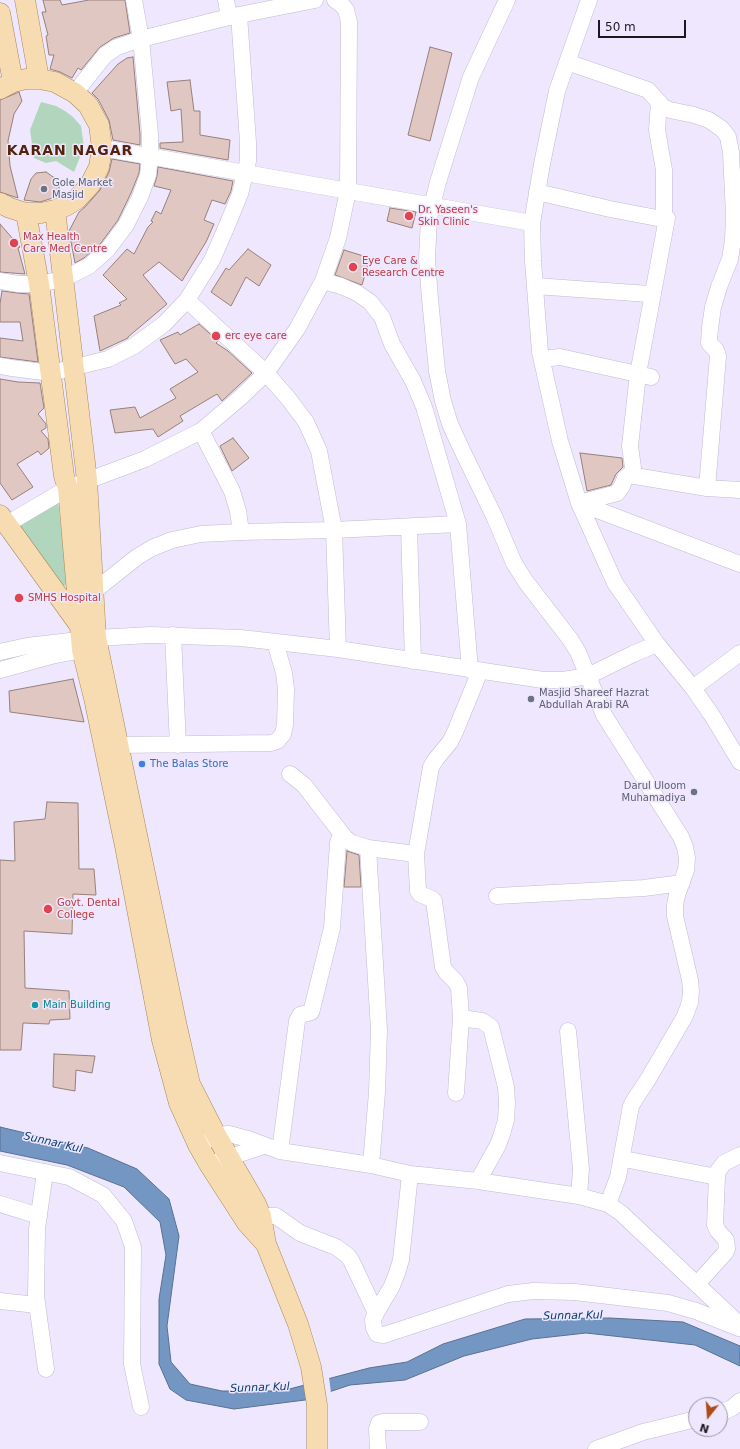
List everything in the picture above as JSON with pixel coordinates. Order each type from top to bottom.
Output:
[{"type":"main road","points":[[25,0],[39,79]]},
{"type":"main road","points":[[0,13],[7,86],[26,79],[39,79],[55,82],[75,93],[88,105],[99,125],[102,148],[99,168],[90,185],[77,199],[66,206],[41,213],[26,213],[0,203]]},
{"type":"main road","points":[[55,210],[62,280],[87,480],[93,592],[87,640]]},
{"type":"main road","points":[[26,213],[39,284],[64,476],[68,488],[94,698],[125,846],[162,1040],[179,1103],[198,1145],[208,1164],[247,1223],[266,1244]]},
{"type":"main road","points":[[3,519],[87,640],[119,745],[190,1084],[216,1135],[256,1204],[261,1216],[266,1244],[298,1324],[311,1367],[317,1405],[316,1449]]},
{"type":"street","points":[[0,281],[18,284],[39,284],[62,280],[89,266],[108,249],[126,225],[148,175],[150,157],[150,134],[141,39],[134,0]]},
{"type":"street","points":[[0,366],[51,373],[108,359],[134,346],[164,324],[187,300],[212,260],[240,194],[248,161],[248,142],[234,16],[226,0]]},
{"type":"street","points":[[75,93],[104,55],[117,47],[141,39],[234,16],[315,0]]},
{"type":"street","points":[[3,519],[68,488],[145,459],[201,431],[241,397],[266,373],[297,329],[323,281],[338,238],[348,191],[349,22],[346,10],[337,0]]},
{"type":"street","points":[[507,0],[471,77],[429,218],[427,259],[430,299],[437,371],[443,401],[450,424],[494,516],[514,563],[526,582],[570,639],[593,673],[604,715],[681,837],[687,858],[686,870],[677,895],[675,916],[690,980],[690,1002],[685,1016],[631,1106],[618,1177],[608,1204]]},
{"type":"street","points":[[588,0],[556,91],[532,223],[533,261],[542,359],[560,441],[579,503],[615,583],[658,644],[693,688],[713,717],[740,762]]},
{"type":"street","points":[[567,62],[648,90],[663,107],[709,120],[722,129],[728,137],[731,152],[734,215],[733,240],[730,259],[719,287],[714,306],[709,339],[711,346],[716,350],[718,356],[707,488]]},
{"type":"street","points":[[537,192],[657,218],[663,216],[664,170],[657,130],[659,102]]},
{"type":"street","points":[[102,148],[532,223]]},
{"type":"street","points":[[634,475],[630,446],[644,375],[667,218]]},
{"type":"street","points":[[323,281],[357,293],[370,302],[382,317],[392,344],[412,381],[424,408],[458,524],[475,670],[455,732],[450,742],[431,767],[416,854],[417,889],[420,894],[432,899],[435,904],[443,967],[458,984],[461,1018],[456,1093]]},
{"type":"street","points":[[535,286],[649,294]]},
{"type":"street","points":[[187,300],[266,373],[288,398],[306,422],[318,451],[334,530],[338,649]]},
{"type":"street","points":[[542,359],[560,358],[644,375]]},
{"type":"street","points":[[201,431],[232,491],[238,511],[241,532]]},
{"type":"street","points":[[579,503],[617,493],[620,490],[626,476],[634,475],[707,488],[740,490]]},
{"type":"street","points":[[579,503],[740,564]]},
{"type":"street","points":[[93,592],[137,557],[152,548],[172,540],[202,534],[458,524]]},
{"type":"street","points":[[409,527],[413,661]]},
{"type":"street","points":[[0,652],[27,646],[150,635],[241,638],[338,649],[543,680],[573,679],[593,673],[658,644]]},
{"type":"street","points":[[173,635],[178,745]]},
{"type":"street","points":[[0,670],[51,656],[87,640]]},
{"type":"street","points":[[119,745],[271,743],[277,741],[281,738],[285,725],[286,689],[284,673],[275,642]]},
{"type":"street","points":[[693,688],[740,653]]},
{"type":"street","points":[[290,774],[304,785],[341,834],[352,843],[368,848],[416,854]]},
{"type":"street","points":[[280,1151],[297,1021],[300,1015],[309,1013],[312,1009],[332,928],[338,843],[341,834]]},
{"type":"street","points":[[368,848],[379,1030],[377,1092],[371,1165]]},
{"type":"street","points":[[497,896],[644,888],[682,883]]},
{"type":"street","points":[[461,1018],[482,1021],[491,1027],[506,1087],[506,1120],[502,1134],[498,1145],[478,1181]]},
{"type":"street","points":[[568,1031],[580,1169],[579,1196]]},
{"type":"street","points":[[198,1145],[216,1135],[229,1134],[248,1139],[280,1151],[371,1165],[410,1174],[478,1181],[579,1196],[608,1204],[621,1213],[740,1326]]},
{"type":"street","points":[[208,1164],[264,1146]]},
{"type":"street","points":[[697,1284],[727,1250],[726,1240],[718,1231],[716,1225],[717,1177],[718,1171],[724,1163],[740,1155]]},
{"type":"street","points":[[629,1160],[717,1177]]},
{"type":"street","points":[[0,1163],[69,1177],[103,1194],[124,1221],[133,1248],[132,1364],[140,1407]]},
{"type":"street","points":[[45,1172],[39,1216],[36,1255],[36,1305],[46,1369]]},
{"type":"street","points":[[410,1174],[401,1260],[392,1286],[373,1320],[375,1332],[380,1336],[508,1294],[533,1291],[574,1292],[668,1303],[740,1326]]},
{"type":"street","points":[[0,1204],[39,1216]]},
{"type":"street","points":[[261,1216],[276,1216],[300,1233],[336,1247],[347,1255],[351,1260],[376,1313]]},
{"type":"street","points":[[0,1301],[36,1305]]},
{"type":"street","points":[[728,1410],[740,1401]]},
{"type":"street","points":[[596,1449],[643,1432],[688,1421]]},
{"type":"street","points":[[378,1449],[377,1429],[379,1423],[420,1422]]},
{"type":"green space","points":[[41,102],[56,106],[65,111],[81,126],[84,147],[74,172],[56,161],[46,163],[34,158],[30,130]]},
{"type":"green space","points":[[58,501],[68,585],[60,586],[17,524]]},
{"type":"water","name":"Sunnar Kul","points":[[0,1127],[88,1148],[137,1169],[169,1199],[179,1236],[167,1326],[171,1362],[190,1384],[222,1391],[282,1391],[369,1368],[407,1362],[443,1344],[525,1319],[610,1318],[683,1322],[740,1346],[740,1366],[695,1345],[586,1333],[532,1339],[464,1356],[405,1380],[350,1385],[305,1400],[234,1409],[186,1400],[170,1389],[159,1364],[159,1299],[166,1255],[160,1222],[124,1187],[67,1165],[0,1151]]},
{"type":"pier","points":[[329,1377],[331,1393],[308,1401],[304,1384]]},
{"type":"building","points":[[43,0],[60,0],[62,5],[89,0],[125,0],[130,33],[114,38],[100,47],[81,70],[78,68],[72,78],[50,69],[54,55],[49,55],[46,36],[48,35],[42,12],[46,12]]},
{"type":"building","points":[[430,47],[452,53],[430,141],[408,135]]},
{"type":"building","points":[[133,57],[140,145],[113,140],[109,120],[98,99],[92,93],[118,64],[127,58]]},
{"type":"building","points":[[190,80],[194,111],[200,111],[200,135],[230,140],[228,160],[160,148],[160,143],[183,142],[181,109],[171,111],[167,82]]},
{"type":"building","points":[[19,92],[22,101],[14,114],[8,141],[10,166],[18,198],[0,192],[0,100]]},
{"type":"building","points":[[112,159],[140,164],[139,173],[118,220],[101,243],[84,258],[75,263],[69,231],[79,212],[100,190],[109,172]]},
{"type":"building","points":[[158,167],[233,181],[231,191],[225,204],[212,200],[204,220],[214,224],[206,242],[182,281],[159,262],[143,275],[167,304],[128,338],[100,351],[94,316],[121,305],[119,303],[127,299],[103,275],[127,249],[134,254],[148,227],[153,222],[151,221],[156,211],[161,214],[171,190],[154,186]]},
{"type":"building","name":"Gole Market Masjid","points":[[46,172],[59,181],[59,190],[56,197],[40,202],[24,200],[31,179],[36,173]]},
{"type":"building","points":[[390,208],[416,212],[412,228],[387,221]]},
{"type":"building","points":[[0,224],[20,247],[18,248],[25,274],[0,272]]},
{"type":"building","points":[[248,249],[271,265],[259,286],[246,277],[231,306],[211,292],[226,268],[229,270]]},
{"type":"building","points":[[344,250],[370,258],[362,285],[335,275]]},
{"type":"building","points":[[2,291],[29,294],[38,362],[0,357],[0,338],[23,341],[20,322],[0,322]]},
{"type":"building","points":[[199,324],[218,341],[216,343],[228,351],[252,373],[222,401],[217,394],[180,416],[183,421],[158,437],[153,429],[115,433],[110,410],[135,407],[140,418],[176,398],[170,389],[198,372],[186,359],[175,364],[160,340],[178,332],[180,335]]},
{"type":"building","points":[[0,379],[40,383],[44,408],[38,414],[46,424],[46,428],[41,431],[48,439],[49,448],[41,455],[38,451],[17,464],[33,487],[12,500],[0,483]]},
{"type":"building","points":[[233,438],[249,458],[232,471],[220,446]]},
{"type":"building","points":[[580,453],[622,458],[623,467],[616,474],[611,485],[587,491]]},
{"type":"building","points":[[73,679],[84,722],[10,712],[9,691]]},
{"type":"building","points":[[47,802],[78,803],[79,869],[94,869],[96,895],[73,894],[72,934],[24,931],[25,988],[69,991],[70,1019],[50,1020],[49,1024],[23,1023],[21,1050],[0,1050],[0,860],[15,861],[14,822],[45,819]]},
{"type":"building","points":[[347,851],[359,855],[361,887],[344,887]]},
{"type":"building","points":[[54,1054],[95,1056],[92,1073],[76,1070],[75,1091],[53,1087]]},
{"type":"place","name":"Gole Market Masjid","points":[[44,189]]},
{"type":"place","name":"Dr. Yaseen's Skin Clinic","points":[[409,216]]},
{"type":"place","name":"Max Health Care Med Centre","points":[[14,243]]},
{"type":"place","name":"Eye Care & Research Centre","points":[[353,267]]},
{"type":"place","name":"erc eye care","points":[[216,336]]},
{"type":"place","name":"SMHS Hospital","points":[[19,598]]},
{"type":"place","name":"Masjid Shareef Hazrat Abdullah Arabi RA","points":[[531,699]]},
{"type":"place","name":"The Balas Store","points":[[142,764]]},
{"type":"place","name":"Darul Uloom Muhamadiya","points":[[694,792]]},
{"type":"place","name":"Govt. Dental College","points":[[48,909]]},
{"type":"place","name":"Main Building","points":[[35,1005]]},
{"type":"district","name":"KARAN NAGAR","points":[[70,151]]}]
